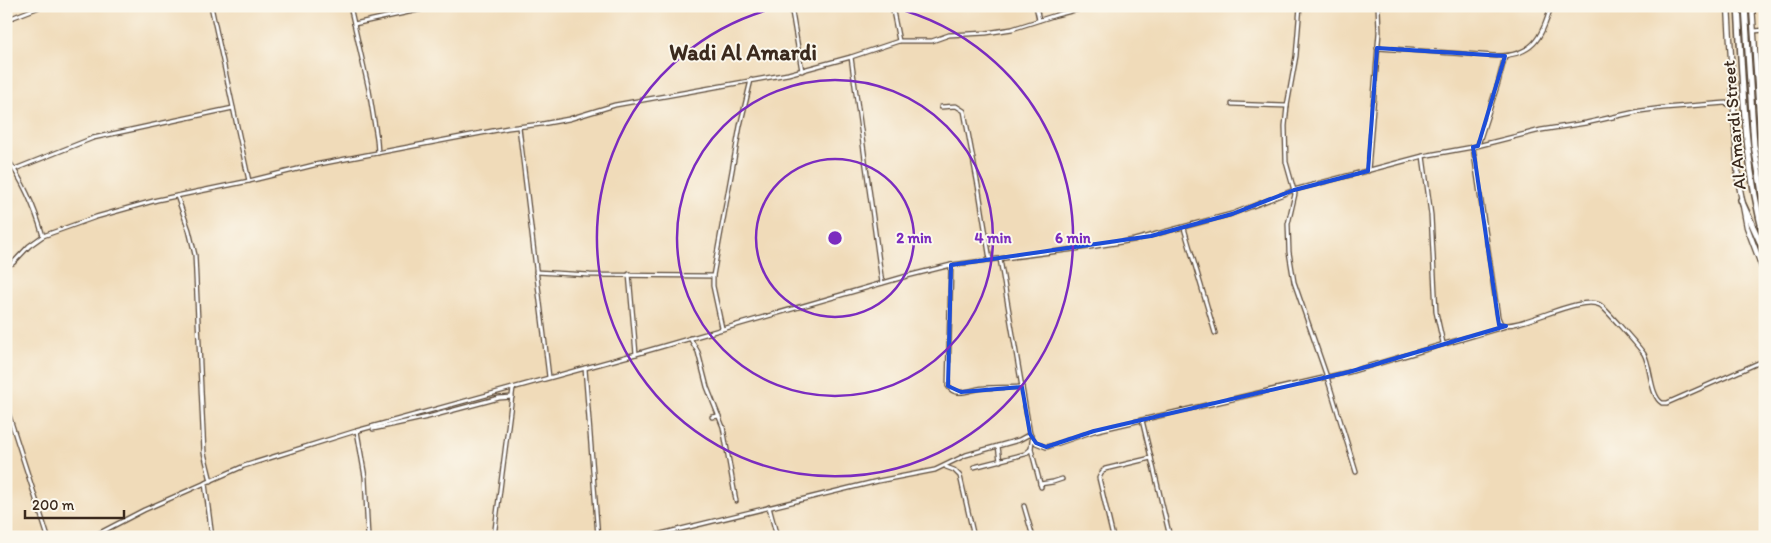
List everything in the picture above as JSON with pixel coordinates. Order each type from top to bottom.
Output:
[{"type":"main road","name":"Al Amardi Street","points":[[1738,6],[1748,152],[1755,198],[1765,240]]},
{"type":"main road","name":"Al Amardi Street","points":[[1745,6],[1754,137],[1765,211]]},
{"type":"main road","points":[[1741,200],[1765,253]]},
{"type":"street","points":[[6,20],[42,6]]},
{"type":"street","points":[[211,6],[249,181]]},
{"type":"street","points":[[350,6],[378,139],[378,153]]},
{"type":"street","points":[[354,24],[437,6]]},
{"type":"street","points":[[791,6],[802,71]]},
{"type":"street","points":[[892,6],[899,41]]},
{"type":"street","points":[[1036,6],[1039,20]]},
{"type":"street","points":[[6,266],[43,236],[116,211],[177,196],[299,168],[519,127],[556,122],[615,106],[802,71],[899,41],[932,41],[948,35],[999,32],[1091,6]]},
{"type":"street","points":[[1300,6],[1296,56],[1287,106],[1285,153],[1287,169],[1295,198],[1288,224],[1291,267],[1356,472]]},
{"type":"street","points":[[1368,171],[1377,48],[1378,6]]},
{"type":"street","points":[[1377,48],[1505,56],[1519,54],[1537,41],[1544,28],[1551,6]]},
{"type":"street","points":[[1728,6],[1736,159],[1741,200],[1747,227],[1765,275]]},
{"type":"street","points":[[1752,6],[1760,143],[1765,180]]},
{"type":"street","points":[[1754,31],[1765,30]]},
{"type":"street","points":[[1505,56],[1498,84],[1475,146],[1498,319],[1501,324],[1506,326]]},
{"type":"street","points":[[850,57],[882,283]]},
{"type":"street","points":[[722,328],[713,286],[713,276],[740,126],[751,80]]},
{"type":"street","points":[[1726,103],[1733,97]]},
{"type":"street","points":[[92,537],[144,510],[244,466],[356,431],[636,354],[922,272],[951,265],[1104,245],[1184,228],[1232,214],[1294,190],[1423,156],[1541,130],[1663,108],[1726,103],[1734,106]]},
{"type":"street","points":[[1232,104],[1287,106]]},
{"type":"street","points":[[941,107],[956,106],[964,111],[990,260]]},
{"type":"street","points":[[15,169],[93,138],[233,108]]},
{"type":"street","points":[[519,127],[550,377]]},
{"type":"street","points":[[1423,156],[1431,215],[1436,312],[1443,343]]},
{"type":"street","points":[[6,157],[15,169],[34,209],[43,236]]},
{"type":"street","points":[[177,196],[195,254],[204,453],[211,481]]},
{"type":"street","points":[[1184,228],[1215,333]]},
{"type":"street","points":[[1000,259],[1032,439],[1031,449],[1041,485],[1062,479]]},
{"type":"street","points":[[951,265],[948,386],[952,391],[961,392],[985,388],[1022,386]]},
{"type":"street","points":[[536,272],[713,276]]},
{"type":"street","points":[[629,274],[636,354]]},
{"type":"street","points":[[1032,439],[1041,446],[1050,446],[1094,430],[1327,377],[1583,304],[1599,304],[1643,353],[1657,400],[1664,403],[1765,360]]},
{"type":"street","points":[[690,338],[698,352],[707,386],[725,431],[736,501]]},
{"type":"street","points":[[585,368],[598,537]]},
{"type":"street","points":[[494,537],[513,388]]},
{"type":"street","points":[[356,431],[410,421],[499,398],[512,397]]},
{"type":"street","points":[[6,406],[48,537]]},
{"type":"street","points":[[712,417],[719,416]]},
{"type":"street","points":[[1142,420],[1170,537]]},
{"type":"street","points":[[356,431],[365,477],[368,537]]},
{"type":"street","points":[[648,537],[878,481],[929,472],[946,466],[960,457],[1019,440],[1030,434]]},
{"type":"street","points":[[998,446],[1000,461]]},
{"type":"street","points":[[974,467],[1025,454],[1031,449]]},
{"type":"street","points":[[1113,537],[1099,478],[1100,474],[1106,469],[1152,458]]},
{"type":"street","points":[[946,466],[960,476],[974,537]]},
{"type":"street","points":[[205,483],[212,537]]},
{"type":"street","points":[[1024,506],[1033,537]]},
{"type":"street","points":[[769,507],[776,537]]},
{"type":"highlighted area","points":[[1377,48],[1505,56],[1478,146],[1473,147],[1499,325],[1506,326],[1349,372],[1094,431],[1046,447],[1036,443],[1030,434],[1022,387],[961,392],[948,386],[951,265],[1151,236],[1232,214],[1294,190],[1368,171]]},
{"type":"district","name":"Wadi Al Amardi","points":[[743,52]]}]
